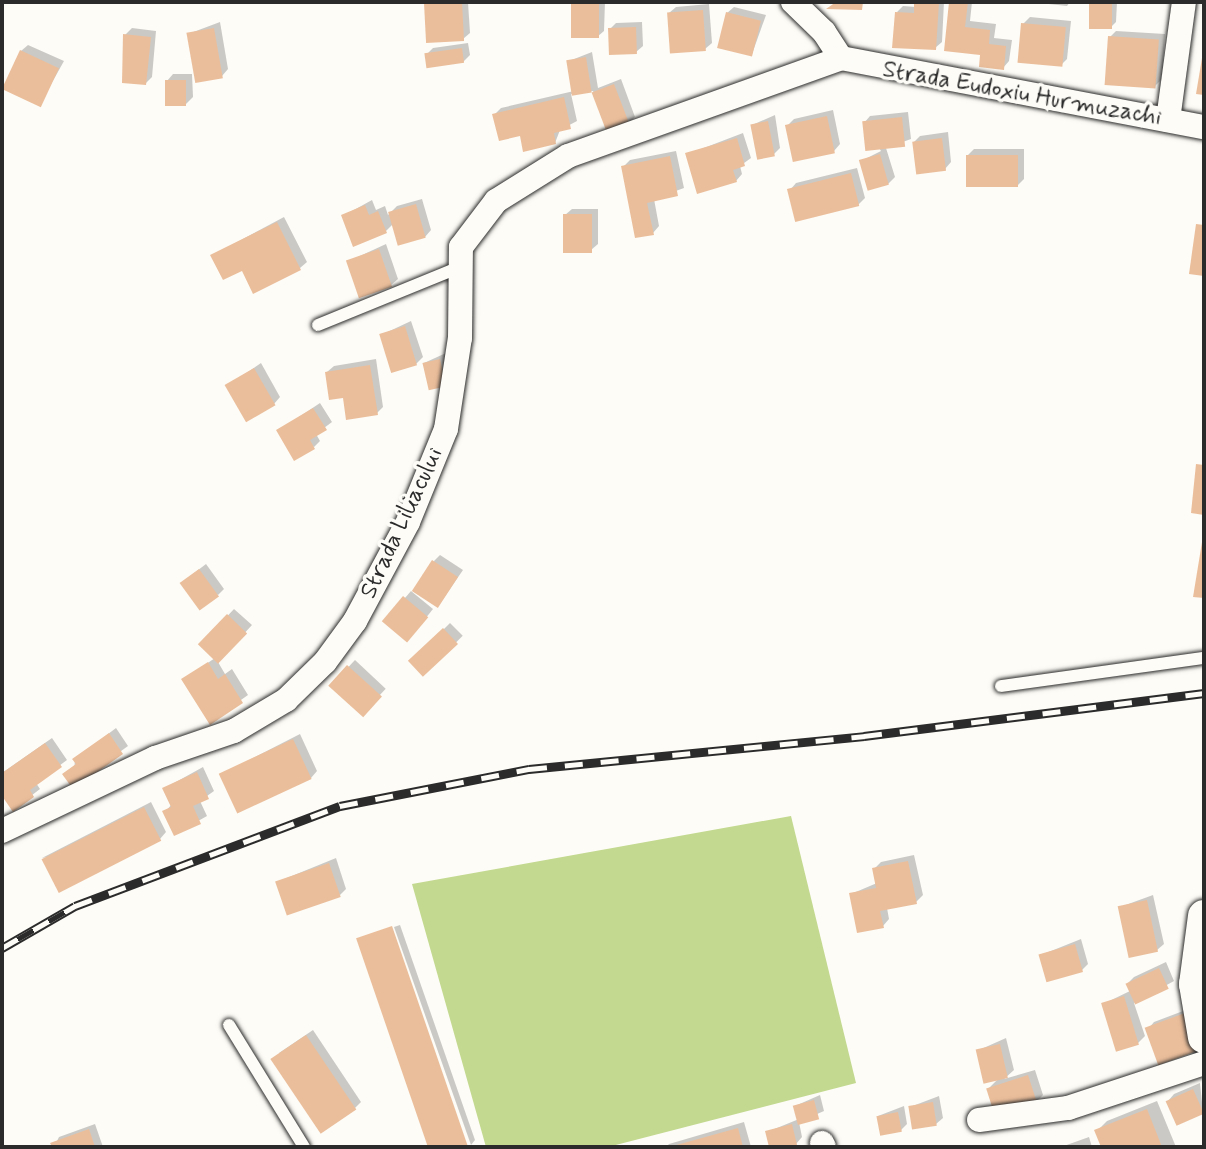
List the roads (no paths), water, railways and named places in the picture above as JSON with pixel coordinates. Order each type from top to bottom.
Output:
[{"type":"street","points":[[793,2],[824,32],[841,58]]},
{"type":"street","points":[[1168,120],[1184,2]]},
{"type":"street","name":"Strada Eudoxiu Hurmuzachi","points":[[841,58],[1204,127]]},
{"type":"street","name":"Strada Liliacului","points":[[2,831],[155,758],[234,731],[286,700],[325,662],[355,621],[408,522],[446,429],[460,338],[461,247],[473,226],[530,176],[673,115],[773,87],[841,58]]},
{"type":"street","points":[[1204,916],[1195,984],[1204,1037]]},
{"type":"street","points":[[979,1120],[1068,1108],[1204,1063]]},
{"type":"lane","points":[[318,325],[460,267]]},
{"type":"lane","points":[[1001,686],[1204,658]]},
{"type":"lane","points":[[229,1025],[304,1147]]},
{"type":"railway","points":[[2,948],[75,906],[340,806],[529,769],[864,736],[1204,693]]}]
